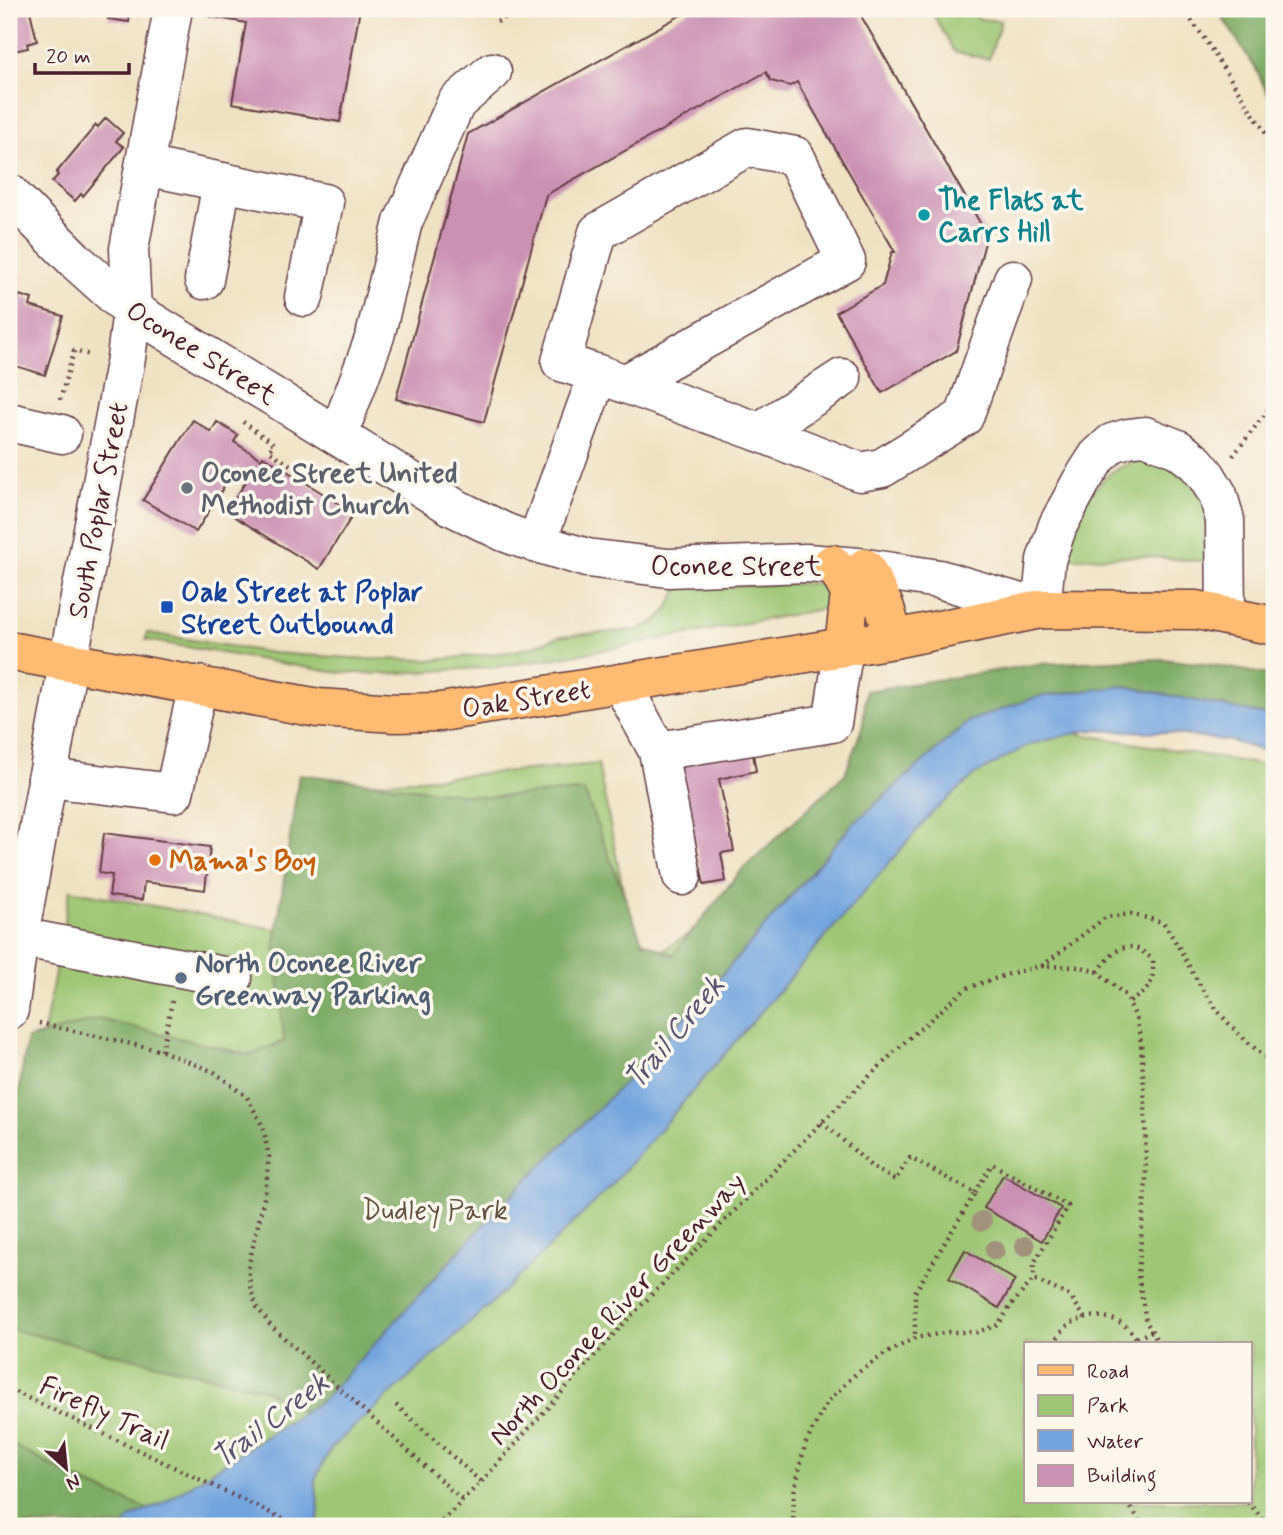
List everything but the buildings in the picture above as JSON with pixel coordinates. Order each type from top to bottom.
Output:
[{"type":"main road","points":[[844,646],[850,593],[840,574],[849,566],[885,608],[894,639]]},
{"type":"main road","name":"Oak Street","points":[[9,652],[318,708],[395,713],[441,712],[894,639],[1041,609]]},
{"type":"main road","name":"Oconee Street","points":[[1041,609],[1197,610],[1274,626]]},
{"type":"street","name":"South Poplar Street","points":[[19,1015],[19,937],[126,358],[132,310],[129,249],[173,9]]},
{"type":"street","points":[[338,436],[375,336],[403,222],[456,103],[492,72]]},
{"type":"street","points":[[536,544],[612,379],[846,261],[794,156],[747,147],[598,232],[561,362],[612,379],[759,432],[860,472],[882,468],[964,416],[1013,279]]},
{"type":"street","points":[[145,166],[324,203],[304,297]]},
{"type":"street","points":[[204,280],[222,182]]},
{"type":"street","name":"Oconee Street","points":[[9,193],[77,262],[132,310],[453,507],[504,532],[587,558],[668,568],[806,563],[849,566],[939,579],[1041,609]]},
{"type":"street","points":[[759,432],[842,378]]},
{"type":"street","points":[[9,422],[57,433]]},
{"type":"street","points":[[1041,609],[1044,568],[1058,525],[1081,482],[1097,457],[1112,443],[1145,436],[1178,449],[1196,463],[1218,495],[1225,520],[1226,615]]},
{"type":"street","points":[[658,751],[832,723],[844,646]]},
{"type":"street","points":[[621,683],[658,751],[682,876]]},
{"type":"street","points":[[47,778],[174,793],[198,685]]},
{"type":"street","points":[[19,937],[233,978]]},
{"type":"path","points":[[497,22],[520,9]]},
{"type":"path","points":[[985,9],[995,13],[996,9]]},
{"type":"path","points":[[1183,9],[1274,146]]},
{"type":"path","points":[[57,433],[74,351],[92,356]]},
{"type":"path","points":[[1206,475],[1235,455],[1274,402]]},
{"type":"path","points":[[233,416],[274,444],[269,451],[306,476]]},
{"type":"path","points":[[1042,966],[1106,917],[1131,914],[1163,922],[1219,1013],[1274,1064]]},
{"type":"path","points":[[1128,1003],[1146,992],[1154,977],[1153,960],[1142,950],[1130,946],[1118,949],[1098,972],[1125,995],[1128,1003],[1136,1017],[1141,1042],[1146,1181],[1138,1275],[1146,1321],[1158,1342]]},
{"type":"path","name":"North Oconee River Greenway","points":[[437,1526],[481,1482],[622,1325],[821,1123],[908,1039],[967,988],[1042,966],[1082,967],[1098,972]]},
{"type":"path","points":[[162,1051],[181,968]]},
{"type":"path","points":[[19,1015],[162,1051],[214,1072],[247,1097],[263,1127],[269,1157],[265,1194],[247,1268],[257,1307],[270,1325],[462,1500]]},
{"type":"path","points":[[821,1123],[872,1167],[895,1180],[910,1158],[975,1193]]},
{"type":"path","points":[[793,1526],[794,1492],[805,1445],[826,1404],[857,1373],[915,1338],[949,1332],[977,1332],[999,1325],[1012,1304],[1034,1279],[1034,1264],[1068,1206],[992,1164],[915,1292],[915,1338]]},
{"type":"path","points":[[1034,1279],[1071,1297],[1085,1318]]},
{"type":"path","points":[[1055,1342],[1070,1324],[1100,1316],[1127,1327],[1138,1341],[1152,1331]]},
{"type":"path","name":"Firefly Trail","points":[[9,1390],[298,1526]]},
{"type":"path","points":[[396,1405],[481,1482]]},
{"type":"path","points":[[1128,1504],[1143,1526]]},
{"type":"path","points":[[1250,1504],[1268,1526]]},
{"type":"green space","points":[[930,9],[974,9],[979,19],[1001,21],[989,59],[955,52]]},
{"type":"green space","points":[[1217,9],[1274,9],[1274,107],[1256,69]]},
{"type":"green space","points":[[1142,457],[1177,465],[1206,503],[1212,562],[1138,556],[1057,559],[1087,496],[1111,472]]},
{"type":"green space","points":[[828,583],[834,596],[827,608],[497,667],[383,674],[332,672],[146,640],[147,633],[272,653],[435,660],[509,652],[561,636],[637,630],[656,621],[667,610],[677,588]]},
{"type":"green space","points":[[1162,659],[1274,676],[1274,717],[1124,686],[969,721],[851,826],[634,1074],[498,1209],[324,1399],[304,1412],[263,1389],[9,1329],[9,1155],[27,1039],[99,1019],[250,1055],[284,1041],[275,942],[299,774],[486,797],[584,791],[642,941],[673,955],[740,872],[845,774],[863,725],[866,691],[1038,664]]},
{"type":"green space","name":"Dudley Park","points":[[1033,726],[1274,767],[1274,1526],[9,1526],[9,1226],[70,890],[284,931],[303,789],[598,764],[638,965]]},
{"type":"green space","points":[[9,1443],[82,1482],[188,1526],[9,1526]]},
{"type":"water","name":"Trail Creek","points":[[1124,686],[1274,717],[1274,754],[1230,741],[1161,732],[1088,730],[1028,745],[975,775],[932,813],[611,1186],[498,1297],[331,1448],[315,1479],[319,1511],[317,1526],[124,1526],[130,1518],[163,1503],[324,1399],[498,1209],[634,1073],[851,826],[969,721],[1036,697]]},
{"type":"place","name":"The Flats at Carrs Hill","points":[[924,215]]},
{"type":"place","name":"Oconee Street United Methodist Church","points":[[187,488]]},
{"type":"place","name":"Oak Street at Poplar Street Outbound","points":[[167,607]]},
{"type":"place","name":"Mama's Boy","points":[[155,860]]},
{"type":"place","name":"North Oconee River Greenway Parking","points":[[181,978]]}]
